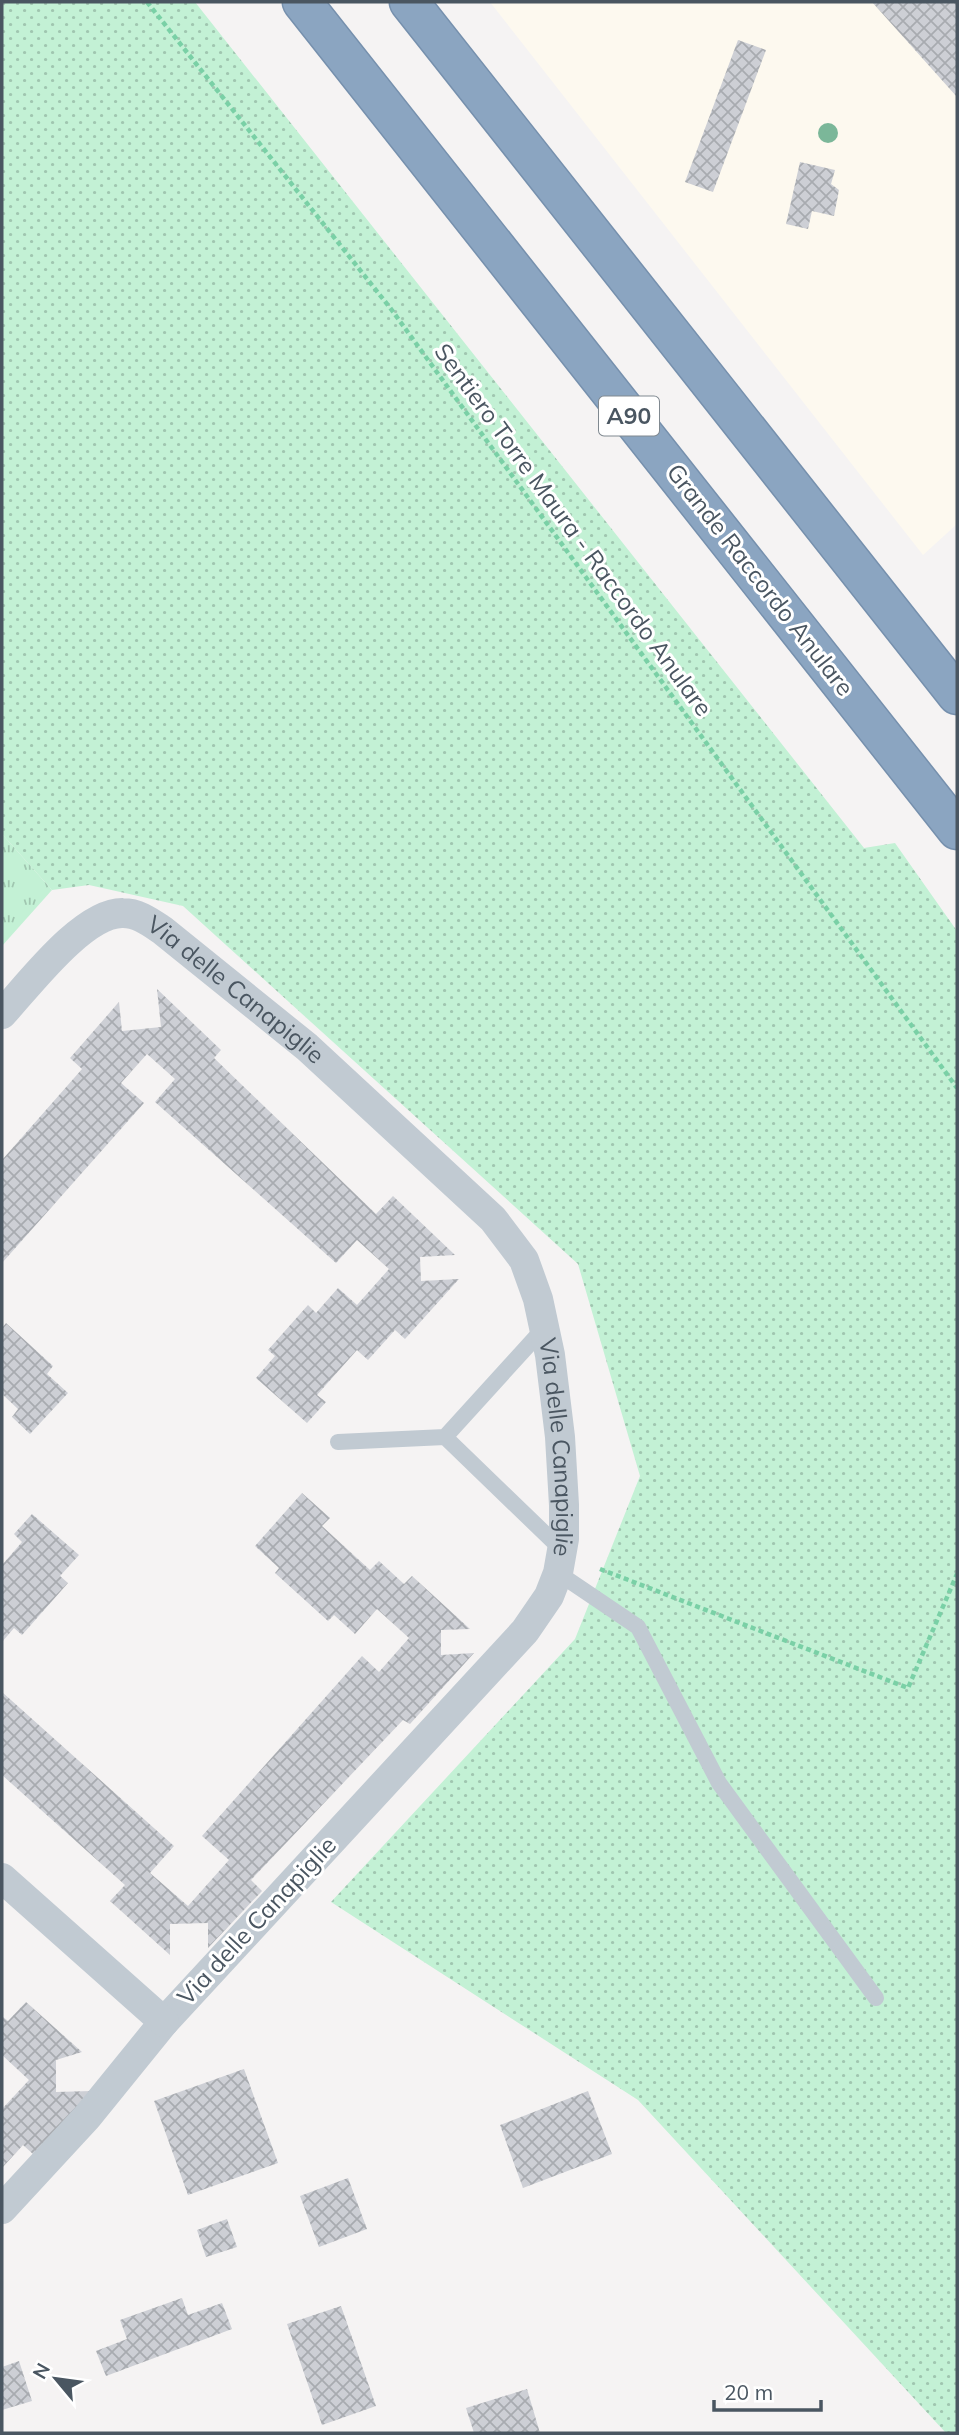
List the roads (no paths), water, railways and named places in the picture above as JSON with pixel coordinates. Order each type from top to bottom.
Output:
[{"type":"highway","name":"Grande Raccordo Anulare","points":[[302,2],[957,830]]},
{"type":"highway","points":[[409,2],[957,695]]},
{"type":"street","name":"Via delle Canapiglie","points":[[2,1014],[69,940],[92,922],[122,912],[148,920],[307,1047],[493,1219],[514,1244],[527,1267],[545,1327],[561,1448],[564,1504],[560,1562],[549,1596],[524,1631],[164,2022],[87,2117],[2,2209]]},
{"type":"street","points":[[2,1878],[164,2022]]},
{"type":"lane","points":[[338,1441],[445,1437],[545,1327]]},
{"type":"lane","points":[[445,1437],[560,1562],[638,1627],[719,1783],[876,1998]]}]
